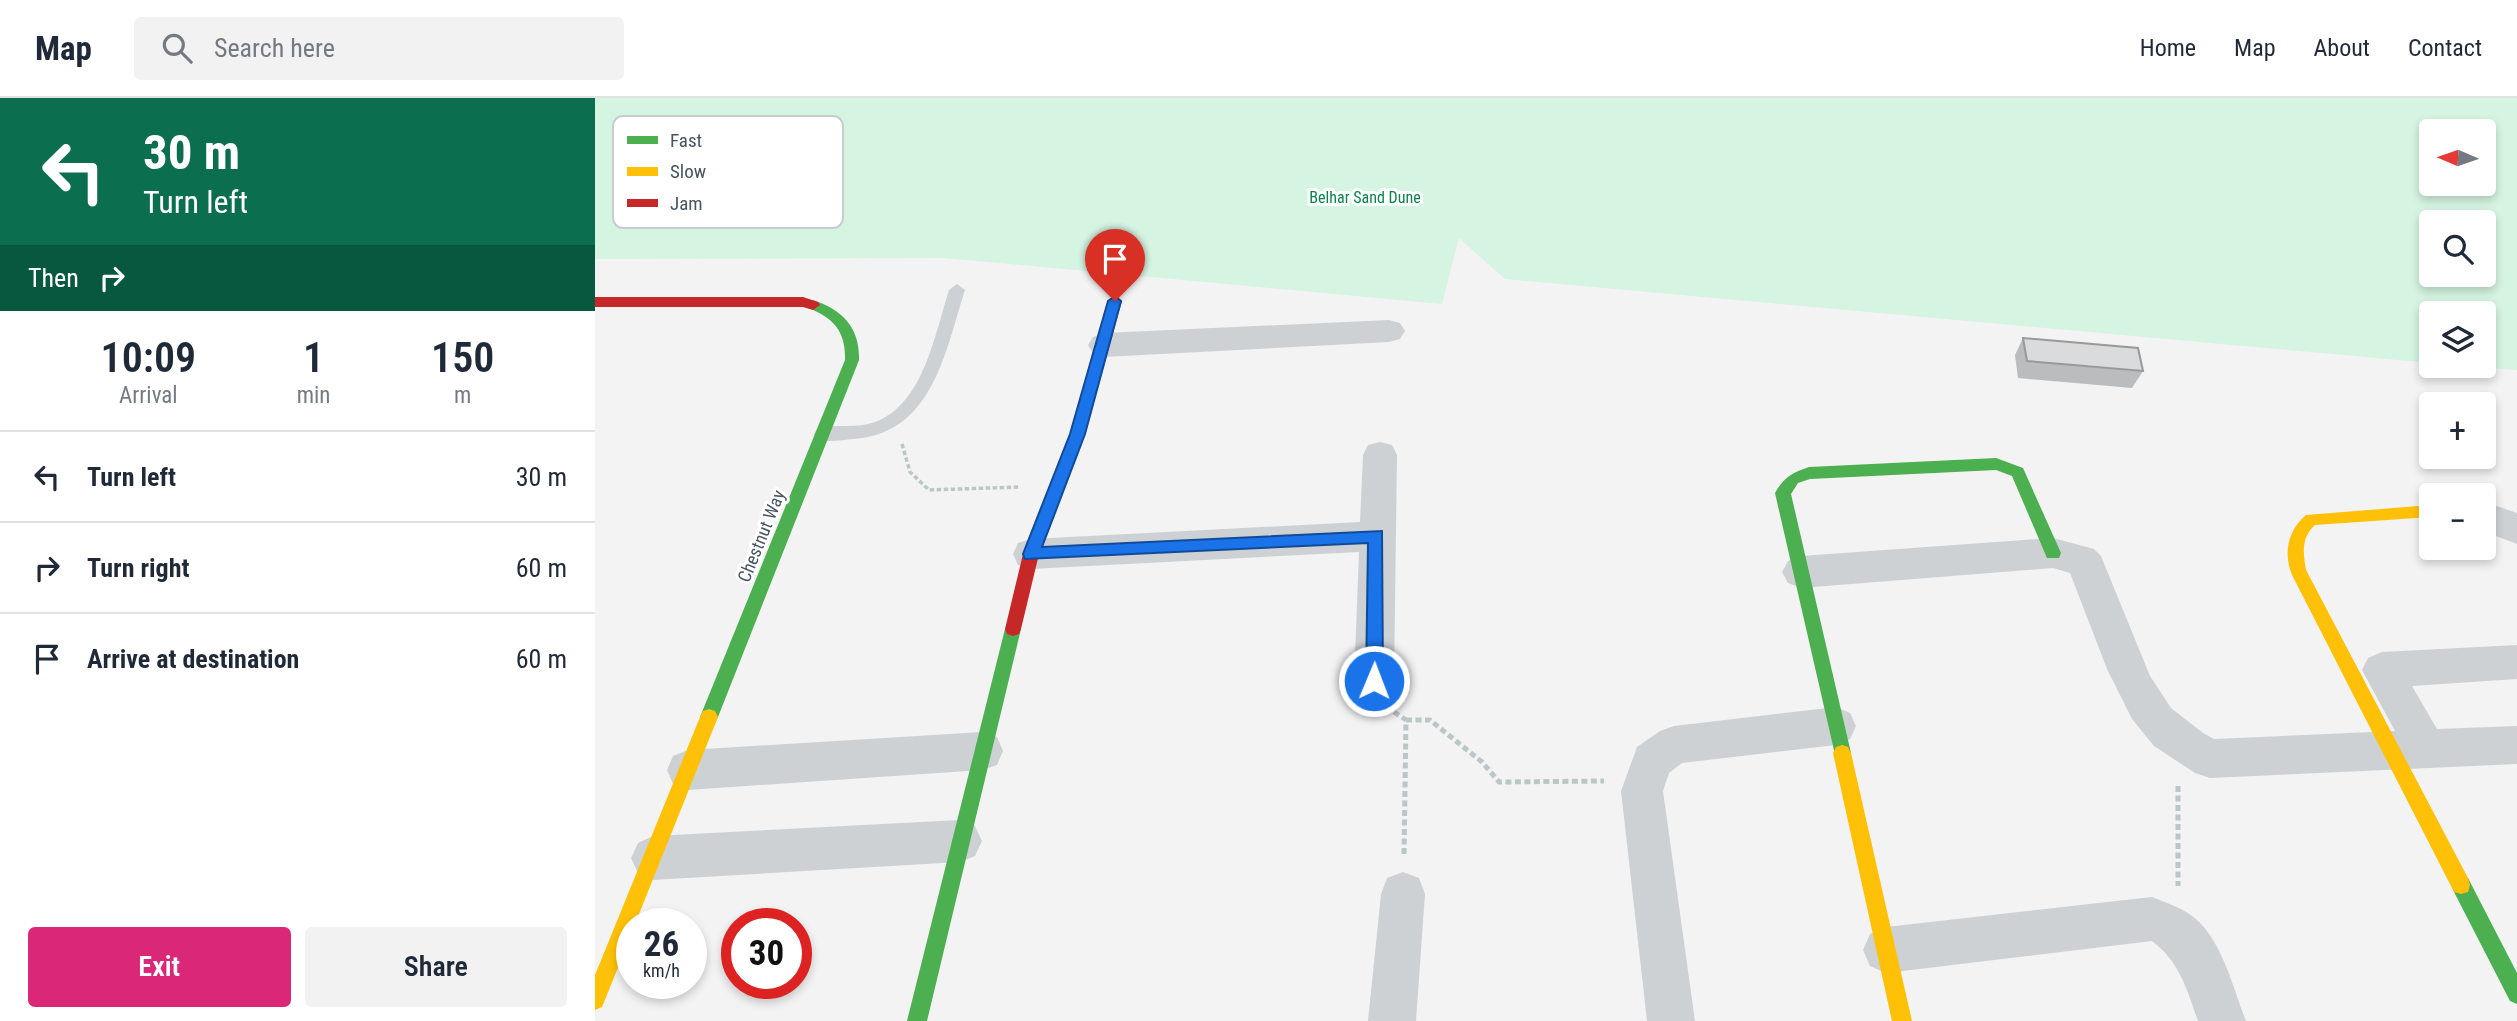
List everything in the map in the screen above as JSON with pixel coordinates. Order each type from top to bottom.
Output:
[{"type":"street","points":[[917,1021],[1031,554],[1078,434],[1115,301]]},
{"type":"street","name":"Chestnut Way","points":[[595,302],[803,302],[832,311],[851,331],[853,359],[595,1000]]},
{"type":"street","points":[[1104,345],[1389,331]]},
{"type":"street","points":[[1374,681],[1380,455]]},
{"type":"street","points":[[1902,1021],[1783,493],[1787,482],[1796,475],[1809,473],[1996,464],[2010,467],[2018,472],[2053,553]]},
{"type":"street","points":[[2419,513],[2311,519],[2298,528],[2294,545],[2298,570],[2409,752],[2513,977]]},
{"type":"street","points":[[2496,520],[2517,529]]},
{"type":"street","points":[[1031,554],[1376,536]]},
{"type":"street","points":[[1801,572],[2053,553],[2081,559],[2088,567],[2139,695],[2157,722],[2180,742],[2210,759],[2517,745]]},
{"type":"street","points":[[2409,752],[2382,670],[2517,662]]},
{"type":"street","points":[[1671,1021],[1642,791],[1652,761],[1674,745],[1836,726]]},
{"type":"street","points":[[688,770],[982,751]]},
{"type":"street","points":[[653,858],[960,841]]},
{"type":"street","points":[[1392,1021],[1403,894]]},
{"type":"street","points":[[1886,950],[2152,919],[2170,924],[2181,932],[2194,951],[2222,1021]]},
{"type":"lane","points":[[823,434],[877,429],[895,421],[919,397],[957,290]]},
{"type":"path","points":[[895,421],[910,472],[929,490],[1008,485],[1054,491]]},
{"type":"path","points":[[1374,681],[1393,712],[1406,720],[1430,720],[1482,762],[1499,782],[1594,779],[1642,791]]},
{"type":"path","points":[[1403,894],[1406,720]]},
{"type":"path","points":[[2170,924],[2179,884],[2180,742]]},
{"type":"green space","name":"Belhar Sand Dune","points":[[595,98],[2517,98],[2517,370],[2496,368],[2496,301],[2419,301],[2419,362],[1505,279],[1459,238],[1442,304],[945,258],[595,259]]},
{"type":"building","points":[[2023,338],[2138,348],[2143,371],[2027,361]]},
{"type":"traffic: fast","points":[[709,717],[852,360],[851,340],[844,325],[831,313],[813,305]]},
{"type":"traffic: fast","points":[[1842,753],[1783,493],[1793,479],[1809,473],[1996,464],[2018,472],[2053,553]]},
{"type":"traffic: fast","points":[[917,1021],[1013,629]]},
{"type":"traffic: fast","points":[[2461,885],[2517,994]]},
{"type":"traffic: slow","points":[[2419,512],[2311,519],[2298,536],[2296,555],[2298,570],[2461,885]]},
{"type":"traffic: slow","points":[[595,1000],[709,717]]},
{"type":"traffic: slow","points":[[1842,753],[1902,1021]]},
{"type":"traffic: jam","points":[[1013,629],[1031,554],[1078,434],[1115,301]]},
{"type":"traffic: jam","points":[[595,302],[803,302],[813,305]]},
{"type":"route","points":[[1115,301],[1078,434],[1031,554],[1376,536],[1374,681]]}]
